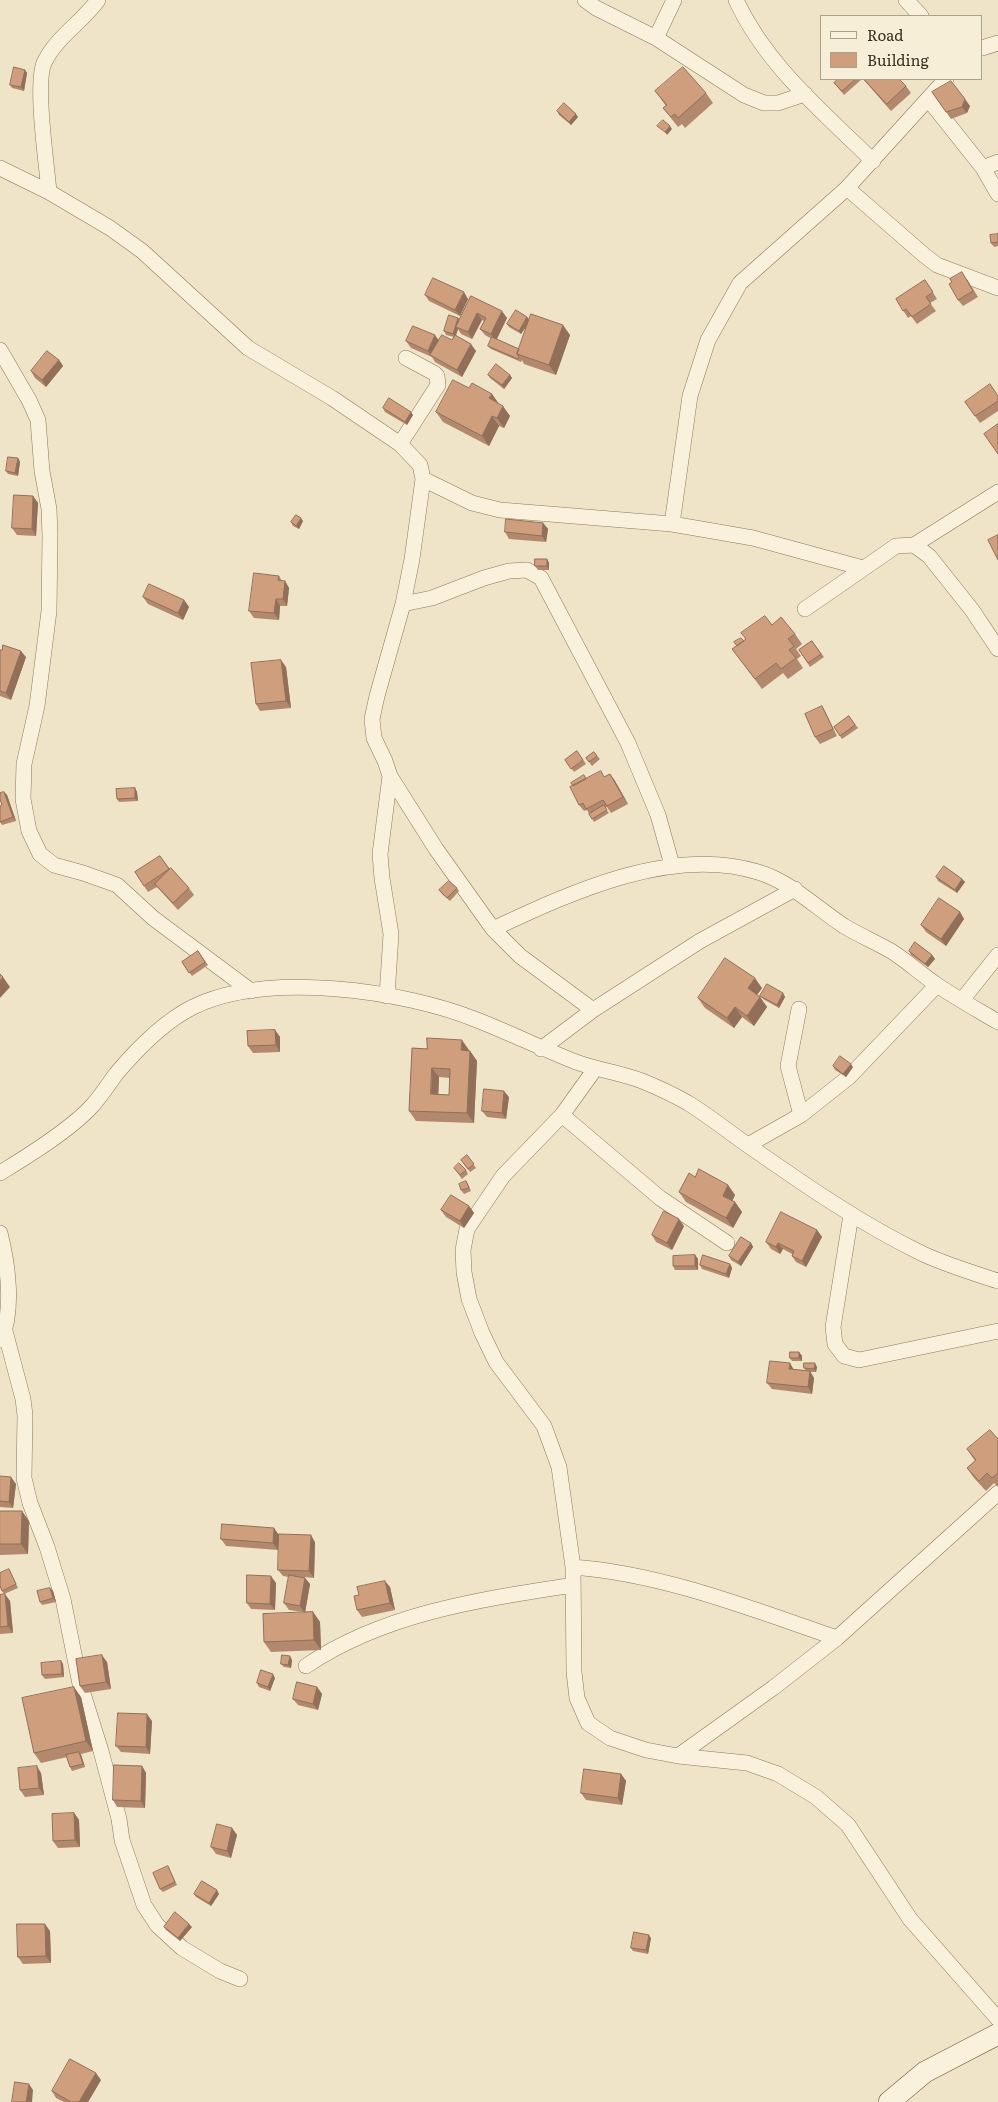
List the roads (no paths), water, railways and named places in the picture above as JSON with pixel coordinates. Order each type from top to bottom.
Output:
[{"type":"street","points":[[49,192],[40,72],[53,48],[78,24],[98,0]]},
{"type":"street","points":[[586,0],[596,8],[656,38],[744,95],[764,103],[778,103],[805,94]]},
{"type":"street","points":[[656,38],[674,0]]},
{"type":"street","points":[[736,0],[744,18],[769,55],[805,94],[873,160]]},
{"type":"street","points":[[906,0],[920,15]]},
{"type":"street","points":[[983,48],[998,43]]},
{"type":"street","points":[[672,524],[690,396],[708,340],[740,284],[847,188],[945,80]]},
{"type":"street","points":[[929,100],[983,168],[998,194]]},
{"type":"street","points":[[983,168],[998,162]]},
{"type":"street","points":[[0,168],[49,192],[110,228],[142,252],[248,348],[332,398],[400,444],[420,465],[423,479],[418,526],[403,604],[372,719],[374,738],[390,776],[446,864],[493,929],[520,956],[593,1010]]},
{"type":"street","points":[[847,188],[924,256],[937,265],[998,288]]},
{"type":"street","points":[[0,350],[29,400],[38,420],[42,471],[49,509],[49,611],[37,706],[24,764],[23,799],[29,830],[40,854],[54,865],[83,872],[117,885],[153,918],[251,991]]},
{"type":"street","points":[[400,444],[414,419],[438,385],[437,376],[434,373],[406,358]]},
{"type":"street","points":[[423,479],[472,503],[500,510],[672,524],[753,538],[863,568]]},
{"type":"street","points":[[805,609],[896,546],[914,545],[998,492]]},
{"type":"street","points":[[914,545],[929,556],[972,610],[998,649]]},
{"type":"street","points":[[403,604],[432,598],[484,578],[509,571],[527,570],[541,578],[628,743],[658,814],[672,865]]},
{"type":"street","points":[[387,996],[391,934],[380,854],[390,776]]},
{"type":"street","points":[[493,929],[556,900],[601,883],[672,865],[724,866],[758,872],[795,889],[843,925],[891,951],[937,985],[998,1022]]},
{"type":"street","points":[[541,1049],[593,1010],[700,941],[795,889]]},
{"type":"street","points":[[962,1000],[998,955]]},
{"type":"street","points":[[748,1145],[801,1115],[849,1077],[937,985]]},
{"type":"street","points":[[0,1173],[56,1137],[91,1107],[119,1072],[167,1023],[194,1007],[226,995],[251,991],[300,987],[328,988],[387,996],[475,1019],[541,1049],[595,1069],[642,1081],[688,1103],[851,1215],[924,1255],[998,1281]]},
{"type":"street","points":[[799,1009],[788,1066],[801,1115]]},
{"type":"street","points":[[595,1069],[562,1115],[503,1176],[467,1229],[463,1250],[464,1272],[469,1299],[482,1333],[496,1362],[544,1426],[559,1467],[573,1567],[574,1672],[577,1698],[588,1723],[610,1738],[646,1750],[678,1756],[747,1763],[778,1774],[816,1797],[848,1825],[910,1920],[998,2019]]},
{"type":"street","points":[[562,1115],[660,1198],[727,1243]]},
{"type":"street","points":[[851,1215],[833,1327],[835,1344],[844,1356],[859,1360],[998,1331]]},
{"type":"street","points":[[0,1233],[9,1280],[2,1337],[23,1399],[25,1415],[24,1478],[30,1503],[47,1547],[63,1598],[80,1684],[101,1751],[119,1819],[122,1840],[144,1906],[157,1926],[182,1948],[220,1971],[240,1979]]},
{"type":"street","points":[[678,1756],[773,1688],[837,1638],[998,1493]]},
{"type":"street","points":[[573,1567],[631,1574],[721,1599],[837,1638]]},
{"type":"street","points":[[306,1666],[344,1643],[390,1625],[434,1612],[502,1596],[573,1585]]},
{"type":"street","points":[[889,2102],[925,2072],[998,2034]]}]
